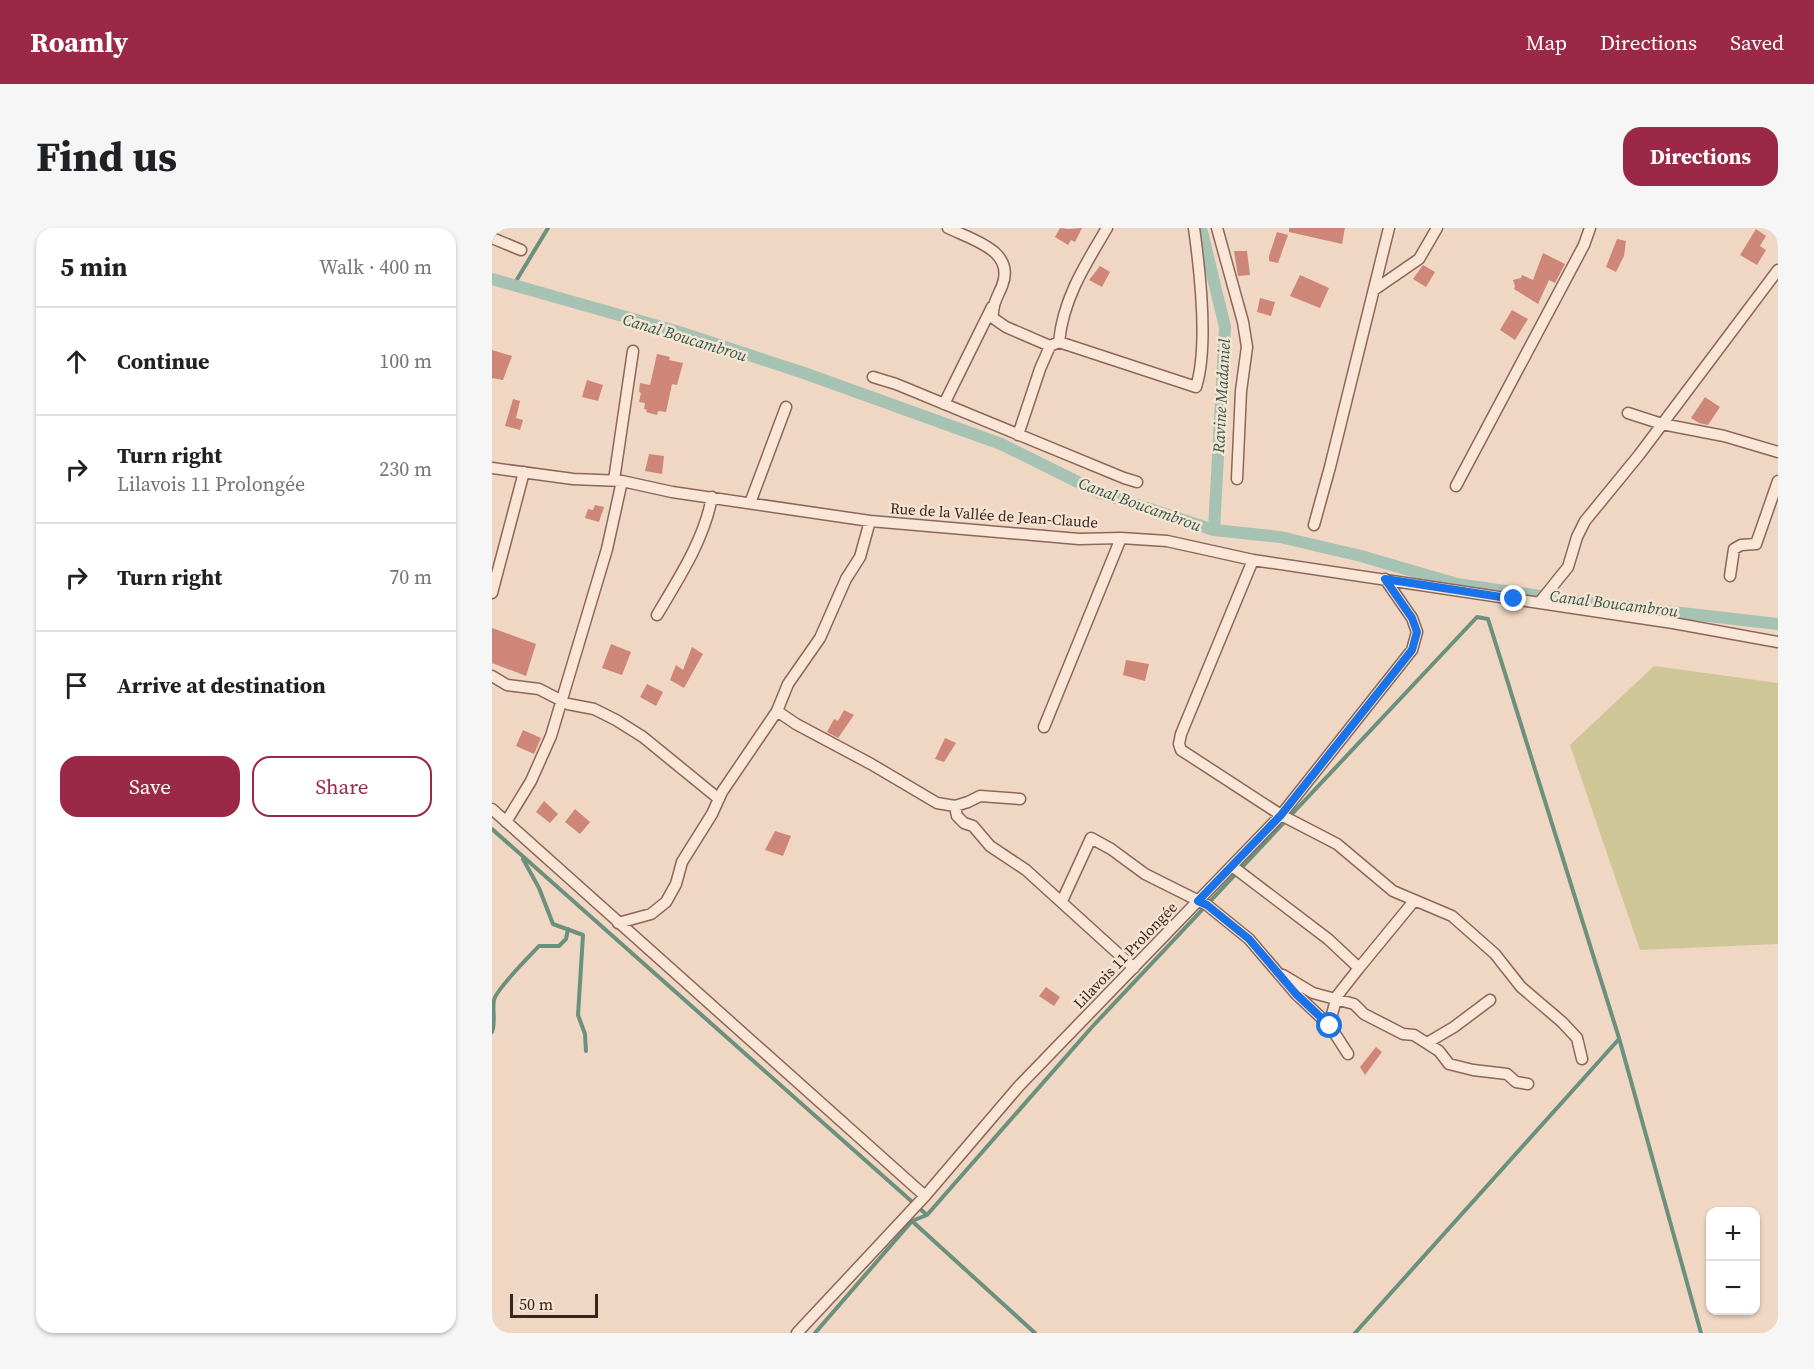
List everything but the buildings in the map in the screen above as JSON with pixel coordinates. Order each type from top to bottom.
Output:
[{"type":"street","points":[[944,404],[1003,283],[1005,267],[1001,256],[948,228]]},
{"type":"street","points":[[1018,435],[1040,369],[1054,344],[1070,294],[1107,228]]},
{"type":"street","points":[[992,307],[993,318],[1006,327],[1196,387],[1203,353],[1199,270],[1194,228]]},
{"type":"street","points":[[1217,228],[1243,322],[1247,347],[1241,391],[1237,479]]},
{"type":"street","points":[[1314,525],[1389,228]]},
{"type":"street","points":[[1374,290],[1419,259],[1437,228]]},
{"type":"street","points":[[1456,486],[1516,376],[1584,245],[1590,228]]},
{"type":"street","points":[[492,238],[521,250]]},
{"type":"street","points":[[1539,603],[1568,567],[1576,537],[1585,521],[1639,455],[1778,270]]},
{"type":"street","points":[[506,822],[536,770],[551,735],[607,549],[618,481],[633,351]]},
{"type":"street","points":[[873,377],[896,384],[1137,482]]},
{"type":"street","points":[[750,503],[786,407]]},
{"type":"street","points":[[1628,413],[1662,423],[1724,436],[1778,452]]},
{"type":"street","name":"Rue de la Vallée de Jean-Claude","points":[[492,468],[573,479],[618,481],[672,492],[870,520],[1079,539],[1121,537],[1167,541],[1253,560],[1778,642]]},
{"type":"street","points":[[492,593],[524,472]]},
{"type":"street","points":[[1730,576],[1734,549],[1741,545],[1755,544],[1778,481]]},
{"type":"street","points":[[657,615],[699,540],[712,497]]},
{"type":"street","points":[[618,923],[651,914],[666,902],[676,884],[682,862],[719,799],[777,711],[788,684],[820,638],[846,579],[860,557],[870,520]]},
{"type":"street","points":[[1044,727],[1121,537]]},
{"type":"street","points":[[1253,560],[1179,744],[1181,750],[1281,815],[1337,844],[1393,891],[1452,916],[1495,954],[1521,987],[1577,1038],[1582,1059]]},
{"type":"street","name":"Lilavois 11 Prolongée","points":[[797,1333],[925,1196],[1019,1086],[1281,815],[1412,650],[1417,632],[1412,618],[1385,579]]},
{"type":"street","points":[[492,676],[507,685],[539,689],[568,704],[594,710],[616,720],[643,737],[719,799]]},
{"type":"street","points":[[777,711],[795,724],[871,764],[937,803],[955,806],[980,796],[1020,799]]},
{"type":"street","points":[[955,806],[957,816],[964,823],[973,826],[990,846],[1026,870],[1134,968]]},
{"type":"street","points":[[492,809],[925,1196]]},
{"type":"street","points":[[1062,901],[1091,838],[1111,849],[1145,874],[1207,905],[1249,939],[1296,994],[1326,1022],[1348,1054]]},
{"type":"street","points":[[1232,866],[1328,939],[1359,968]]},
{"type":"street","points":[[1326,1022],[1331,1018],[1337,999],[1359,968],[1414,901]]},
{"type":"street","points":[[1275,970],[1313,993],[1354,1004],[1364,1014],[1403,1034],[1414,1035],[1439,1051],[1449,1064],[1473,1070],[1507,1074],[1516,1082],[1528,1084]]},
{"type":"street","points":[[1427,1043],[1454,1028],[1490,1000]]},
{"type":"shaded area","points":[[1654,666],[1778,683],[1778,944],[1640,950],[1570,745]]},
{"type":"waterway","name":"Ravine Madaniel","points":[[513,286],[548,228]]},
{"type":"waterway","name":"Ravine Madaniel","points":[[1201,228],[1225,327],[1214,530]]},
{"type":"waterway","name":"Canal Boucambrou","points":[[492,279],[679,332],[804,373],[1001,444],[1098,492],[1214,530],[1280,537],[1361,556],[1457,584],[1568,600],[1778,624]]},
{"type":"waterway","points":[[815,1333],[912,1221],[927,1215],[1092,1027],[1477,617],[1488,619],[1619,1038],[1701,1333]]},
{"type":"waterway","points":[[492,829],[927,1215]]},
{"type":"waterway","points":[[523,859],[539,888],[553,924],[583,935],[578,1015],[585,1034],[586,1051]]},
{"type":"waterway","points":[[492,1032],[494,1000],[501,988],[539,946],[559,946],[566,939],[568,929]]},
{"type":"waterway","points":[[1355,1333],[1619,1039]]},
{"type":"waterway","points":[[912,1221],[1035,1333]]},
{"type":"route","points":[[1330,1026],[1296,994],[1249,939],[1207,905],[1198,901],[1281,815],[1412,650],[1417,632],[1412,618],[1385,579],[1514,599]]}]
